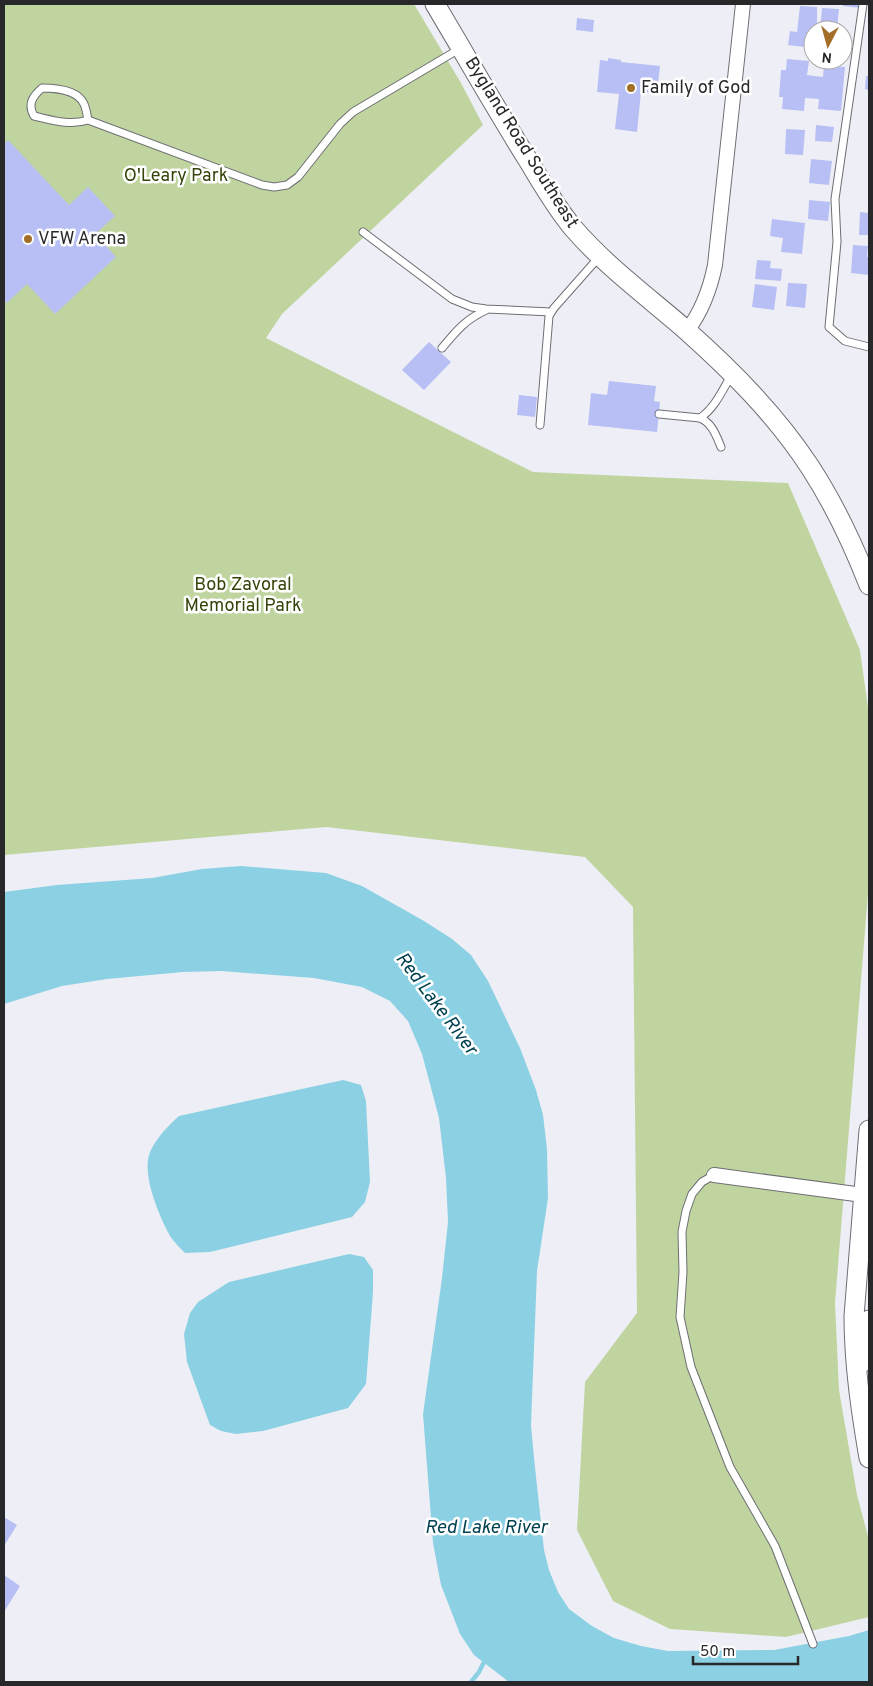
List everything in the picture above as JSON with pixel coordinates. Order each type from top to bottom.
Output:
[{"type":"street","name":"Bygland Road Southeast","points":[[435,4],[560,212],[600,256],[687,331],[767,410],[810,467],[833,506],[854,548],[869,585]]},
{"type":"street","points":[[687,331],[701,311],[708,295],[715,264],[742,4]]},
{"type":"street","points":[[869,1130],[861,1318],[854,1336],[859,1393],[869,1458]]},
{"type":"street","points":[[714,1175],[866,1196]]},
{"type":"lane","points":[[863,4],[835,199],[837,242],[828,327],[845,342],[869,347]]},
{"type":"lane","points":[[88,120],[84,103],[74,94],[52,88],[42,88],[35,94],[31,103],[31,110],[34,116],[67,123],[78,123],[88,120],[262,186],[287,185],[298,177],[340,124],[353,112],[461,48]]},
{"type":"lane","points":[[363,232],[452,299],[486,310],[551,312]]},
{"type":"lane","points":[[540,425],[548,327],[551,312],[600,256]]},
{"type":"lane","points":[[442,348],[471,317],[486,310]]},
{"type":"lane","points":[[700,418],[713,405],[732,374]]},
{"type":"lane","points":[[659,414],[700,418],[710,424],[721,446]]},
{"type":"lane","points":[[714,1175],[702,1182],[692,1194],[686,1211],[682,1232],[684,1272],[680,1317],[691,1367],[730,1467],[775,1546],[813,1644]]},
{"type":"green space","name":"Bob Zavoral Memorial Park","points":[[4,4],[414,4],[461,83],[483,125],[282,314],[266,338],[533,472],[788,483],[860,650],[869,715],[869,881],[835,1303],[839,1390],[857,1495],[869,1540],[869,1617],[786,1637],[670,1629],[613,1601],[577,1530],[585,1382],[637,1313],[633,907],[585,857],[326,827],[4,855]]},
{"type":"water","name":"Red Lake River","points":[[241,866],[326,873],[362,886],[452,939],[471,955],[488,981],[520,1048],[543,1115],[547,1149],[548,1198],[537,1271],[531,1425],[544,1550],[549,1570],[558,1592],[569,1609],[592,1626],[614,1638],[668,1651],[774,1650],[849,1636],[869,1630],[869,1682],[509,1682],[474,1655],[460,1634],[441,1585],[433,1543],[423,1414],[448,1222],[446,1178],[439,1118],[422,1054],[408,1021],[390,1001],[362,987],[314,978],[221,971],[183,972],[107,979],[62,986],[4,1004],[4,892],[57,885],[152,878],[202,869]]},
{"type":"water","points":[[343,1080],[361,1085],[366,1101],[370,1182],[365,1202],[352,1217],[210,1252],[185,1253],[166,1228],[156,1206],[149,1183],[148,1161],[150,1152],[166,1128],[179,1116]]},
{"type":"water","points":[[349,1254],[364,1257],[373,1270],[373,1292],[366,1384],[348,1408],[263,1431],[236,1434],[221,1431],[210,1425],[187,1362],[184,1334],[190,1313],[198,1302],[229,1282]]},
{"type":"building","points":[[843,4],[861,4],[861,8],[843,6]]},
{"type":"building","points":[[800,6],[817,7],[817,20],[803,20],[803,47],[788,45],[790,31],[797,32]]},
{"type":"building","points":[[822,8],[839,9],[838,20],[821,20]]},
{"type":"building","points":[[577,18],[594,20],[593,32],[576,30]]},
{"type":"building","points":[[608,58],[621,60],[621,62],[660,66],[657,93],[641,92],[637,132],[615,129],[619,94],[597,92],[600,60],[608,61]]},
{"type":"building","points":[[787,59],[803,60],[803,70],[808,70],[807,75],[823,77],[824,70],[845,70],[841,111],[818,109],[819,99],[805,98],[804,111],[782,109],[783,97],[779,97],[781,70],[786,70]]},
{"type":"building","points":[[866,76],[869,76],[869,90],[865,89]]},
{"type":"building","points":[[816,125],[834,127],[832,142],[815,141]]},
{"type":"building","points":[[786,129],[805,130],[803,155],[785,154]]},
{"type":"building","points":[[8,140],[69,205],[88,187],[115,216],[95,234],[116,257],[55,314],[27,284],[7,303],[4,300],[4,144]]},
{"type":"building","points":[[811,159],[832,161],[829,185],[809,183]]},
{"type":"building","points":[[809,200],[830,202],[828,221],[808,219]]},
{"type":"building","points":[[860,212],[869,213],[869,235],[859,235]]},
{"type":"building","points":[[772,219],[805,223],[802,254],[781,252],[783,238],[770,236]]},
{"type":"building","points":[[853,245],[868,246],[869,275],[851,273]]},
{"type":"building","points":[[757,260],[771,261],[770,268],[782,269],[781,281],[755,279]]},
{"type":"building","points":[[788,283],[807,284],[805,308],[786,306]]},
{"type":"building","points":[[755,284],[777,287],[774,310],[752,307]]},
{"type":"building","points":[[429,342],[451,362],[424,390],[402,370]]},
{"type":"building","points":[[609,381],[656,386],[654,401],[660,402],[657,432],[588,425],[591,393],[607,395]]},
{"type":"building","points":[[519,395],[537,397],[535,417],[517,415]]},
{"type":"building","points":[[4,1517],[17,1525],[4,1546]]},
{"type":"building","points":[[4,1575],[20,1586],[4,1612]]},
{"type":"waterway","points":[[471,1682],[486,1658]]},
{"type":"place","name":"Family of God","points":[[631,88]]},
{"type":"place","name":"VFW Arena","points":[[28,239]]},
{"type":"park label","name":"O'Leary Park","points":[[176,176]]}]
